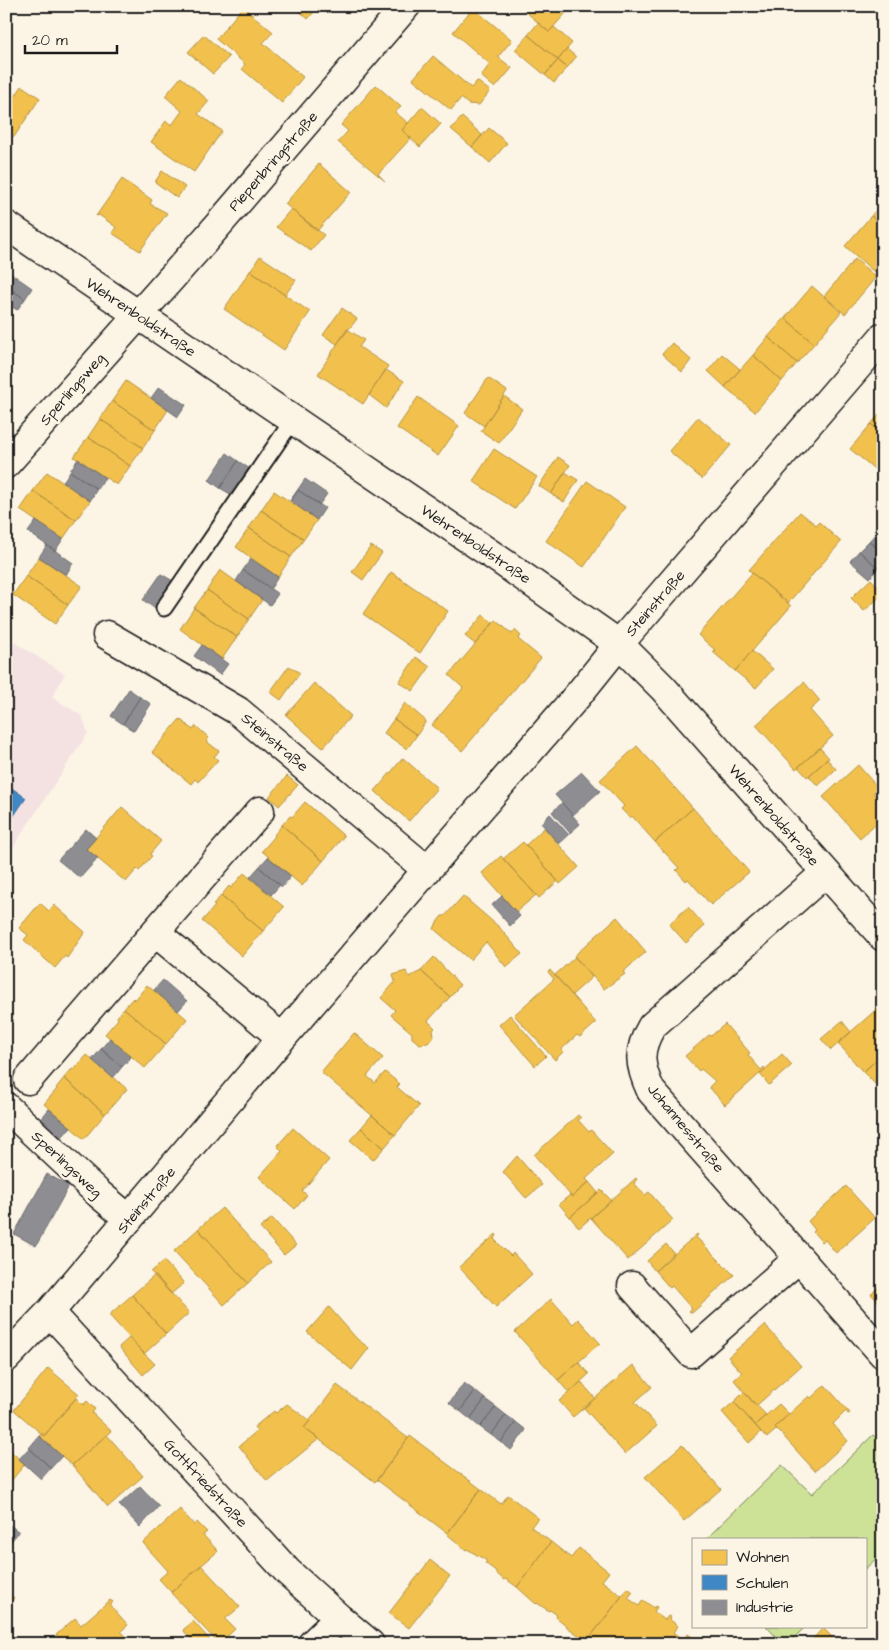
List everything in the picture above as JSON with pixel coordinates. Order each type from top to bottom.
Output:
[{"type":"street","name":"Piepenbringstraße","points":[[138,315],[207,238],[406,6]]},
{"type":"street","name":"Wehrenboldstraße","points":[[6,224],[504,562],[619,644],[662,688],[883,937]]},
{"type":"street","name":"Sperlingsweg","points":[[6,464],[138,315]]},
{"type":"street","name":"Steinstraße","points":[[6,1358],[50,1312],[282,1038],[883,337]]},
{"type":"street","name":"Steinstraße","points":[[107,635],[238,711],[428,870]]},
{"type":"street","points":[[28,1080],[260,811]]},
{"type":"street","name":"Johannesstraße","points":[[825,873],[652,1026],[644,1041],[641,1057],[643,1073],[651,1091],[883,1354]]},
{"type":"street","points":[[155,932],[282,1038]]},
{"type":"street","name":"Sperlingsweg","points":[[6,1107],[99,1194],[129,1219]]},
{"type":"street","points":[[632,1286],[691,1353],[799,1258]]},
{"type":"street","name":"Gottfriedstraße","points":[[50,1312],[288,1572],[370,1644]]},
{"type":"street","points":[[312,1644],[339,1618]]},
{"type":"lane","points":[[164,608],[293,420]]},
{"type":"shaded area","points":[[6,637],[65,674],[52,697],[82,716],[88,733],[6,858]]},
{"type":"green space","points":[[873,1435],[883,1445],[883,1552],[866,1568],[866,1538],[707,1538],[782,1465],[812,1494]]},
{"type":"green space","points":[[768,1628],[804,1628],[788,1644],[783,1644]]},
{"type":"building: Wohnen","points":[[294,6],[319,6],[308,19]]},
{"type":"building: Wohnen","points":[[519,6],[572,6],[549,32]]},
{"type":"building: Wohnen","points":[[243,7],[273,32],[263,43],[303,77],[282,103],[242,69],[245,64],[216,39]]},
{"type":"building: Wohnen","points":[[473,8],[512,40],[498,57],[512,68],[495,88],[481,76],[490,64],[453,32]]},
{"type":"building: Wohnen","points":[[538,23],[549,32],[554,27],[572,43],[558,60],[528,35]]},
{"type":"building: Wohnen","points":[[204,35],[229,57],[213,74],[188,52]]},
{"type":"building: Wohnen","points":[[528,35],[558,60],[545,75],[515,50]]},
{"type":"building: Wohnen","points":[[567,49],[576,57],[567,68],[558,60]]},
{"type":"building: Wohnen","points":[[433,56],[471,88],[477,81],[490,91],[479,105],[468,104],[461,98],[451,110],[413,79]]},
{"type":"building: Wohnen","points":[[558,60],[567,68],[554,83],[545,75]]},
{"type":"building: Wohnen","points":[[181,77],[209,101],[198,114],[222,131],[194,172],[151,142],[166,121],[172,125],[182,111],[165,96]]},
{"type":"building: Wohnen","points":[[376,85],[401,107],[395,112],[408,123],[402,130],[411,138],[378,174],[385,181],[338,142],[348,131],[341,125]]},
{"type":"building: Wohnen","points":[[22,86],[40,98],[14,137],[6,131],[6,101],[10,104]]},
{"type":"building: Wohnen","points":[[422,107],[441,124],[420,147],[402,130]]},
{"type":"building: Wohnen","points":[[462,117],[482,135],[472,147],[451,129]]},
{"type":"building: Wohnen","points":[[489,128],[507,143],[490,163],[472,147]]},
{"type":"building: Wohnen","points":[[319,164],[351,192],[317,231],[285,204]]},
{"type":"building: Wohnen","points":[[162,171],[185,187],[177,198],[155,182]]},
{"type":"building: Wohnen","points":[[122,179],[152,200],[150,204],[167,213],[140,251],[112,233],[116,227],[99,215],[96,216]]},
{"type":"building: Wohnen","points":[[883,202],[883,226],[871,216]]},
{"type":"building: Wohnen","points":[[291,209],[324,235],[311,251],[276,227]]},
{"type":"building: Wohnen","points":[[871,216],[883,226],[883,262],[874,272],[845,246]]},
{"type":"building: Wohnen","points":[[260,256],[296,280],[285,295],[250,271]]},
{"type":"building: Wohnen","points":[[855,259],[876,277],[845,314],[824,296]]},
{"type":"building: Wohnen","points":[[250,271],[310,312],[284,350],[224,309]]},
{"type":"building: Wohnen","points":[[812,286],[841,312],[814,344],[785,318]]},
{"type":"building: Wohnen","points":[[342,308],[357,319],[337,344],[323,335]]},
{"type":"building: Wohnen","points":[[785,318],[814,344],[797,363],[768,337]]},
{"type":"building: Wohnen","points":[[347,329],[364,340],[359,347],[388,366],[363,404],[318,374]]},
{"type":"building: Wohnen","points":[[768,337],[797,363],[782,381],[753,355]]},
{"type":"building: Wohnen","points":[[672,343],[691,360],[682,372],[662,354]]},
{"type":"building: Wohnen","points":[[722,354],[740,369],[725,387],[708,371]]},
{"type":"building: Wohnen","points":[[753,355],[782,381],[755,412],[725,387]]},
{"type":"building: Wohnen","points":[[386,370],[404,381],[386,408],[369,395]]},
{"type":"building: Wohnen","points":[[488,378],[507,391],[484,426],[465,413]]},
{"type":"building: Wohnen","points":[[126,381],[168,410],[155,430],[112,401]]},
{"type":"building: Wohnen","points":[[504,396],[522,409],[499,443],[481,431]]},
{"type":"building: Wohnen","points":[[418,397],[459,426],[438,456],[397,428]]},
{"type":"building: Wohnen","points":[[112,401],[155,430],[143,448],[100,419]]},
{"type":"building: Wohnen","points":[[883,410],[883,434],[871,424]]},
{"type":"building: Wohnen","points":[[698,417],[731,445],[702,479],[669,451]]},
{"type":"building: Wohnen","points":[[100,419],[143,448],[130,466],[88,437]]},
{"type":"building: Wohnen","points":[[871,424],[883,434],[883,476],[850,449]]},
{"type":"building: Wohnen","points":[[88,437],[130,466],[117,485],[74,457]]},
{"type":"building: Wohnen","points":[[494,449],[537,477],[515,509],[473,481]]},
{"type":"building: Wohnen","points":[[558,457],[570,465],[551,494],[539,486]]},
{"type":"building: Wohnen","points":[[47,472],[90,501],[76,520],[33,491]]},
{"type":"building: Wohnen","points":[[565,472],[578,480],[564,502],[551,494]]},
{"type":"building: Wohnen","points":[[587,481],[625,507],[584,567],[546,541]]},
{"type":"building: Wohnen","points":[[33,491],[76,520],[63,539],[20,510]]},
{"type":"building: Wohnen","points":[[274,491],[317,520],[304,539],[261,510]]},
{"type":"building: Wohnen","points":[[261,510],[304,539],[291,557],[249,528]]},
{"type":"building: Wohnen","points":[[800,512],[816,525],[819,522],[841,542],[788,603],[749,570]]},
{"type":"building: Wohnen","points":[[249,528],[291,557],[278,577],[236,547]]},
{"type":"building: Wohnen","points":[[371,546],[382,553],[363,580],[352,572]]},
{"type":"building: Wohnen","points":[[39,557],[82,586],[68,605],[26,576]]},
{"type":"building: Wohnen","points":[[220,570],[262,600],[249,619],[207,590]]},
{"type":"building: Wohnen","points":[[391,572],[448,611],[420,653],[363,614]]},
{"type":"building: Wohnen","points":[[752,573],[791,606],[735,671],[713,652],[715,650],[698,635]]},
{"type":"building: Wohnen","points":[[26,576],[68,605],[55,624],[13,595]]},
{"type":"building: Wohnen","points":[[871,579],[883,594],[864,611],[851,598]]},
{"type":"building: Wohnen","points":[[207,590],[249,619],[237,637],[194,608]]},
{"type":"building: Wohnen","points":[[194,608],[237,637],[222,659],[180,629]]},
{"type":"building: Wohnen","points":[[483,615],[493,623],[475,644],[465,636]]},
{"type":"building: Wohnen","points":[[496,620],[512,634],[515,630],[521,636],[518,639],[541,658],[462,751],[432,725],[463,688],[449,675]]},
{"type":"building: Wohnen","points":[[752,651],[773,669],[756,688],[735,671]]},
{"type":"building: Wohnen","points":[[416,657],[430,667],[413,691],[399,682]]},
{"type":"building: Wohnen","points":[[289,666],[300,673],[281,700],[270,692]]},
{"type":"building: Wohnen","points":[[804,682],[820,701],[810,710],[833,736],[796,769],[756,725]]},
{"type":"building: Wohnen","points":[[314,683],[351,716],[323,748],[286,715]]},
{"type":"building: Wohnen","points":[[405,703],[426,721],[417,735],[394,719]]},
{"type":"building: Wohnen","points":[[180,719],[193,730],[196,726],[209,738],[206,741],[219,751],[214,757],[218,760],[198,782],[195,779],[191,784],[152,752]]},
{"type":"building: Wohnen","points":[[394,719],[417,735],[407,749],[384,733]]},
{"type":"building: Wohnen","points":[[637,746],[693,808],[655,842],[632,816],[630,818],[621,809],[624,806],[600,780]]},
{"type":"building: Wohnen","points":[[820,748],[829,758],[807,777],[798,767]]},
{"type":"building: Wohnen","points":[[403,758],[437,788],[409,821],[375,791]]},
{"type":"building: Wohnen","points":[[827,759],[836,769],[818,786],[809,776]]},
{"type":"building: Wohnen","points":[[858,765],[878,788],[873,793],[883,803],[883,817],[860,838],[823,797]]},
{"type":"building: Wohnen","points":[[287,776],[298,785],[279,806],[269,797]]},
{"type":"building: Wohnen","points":[[305,802],[344,836],[323,861],[282,825]]},
{"type":"building: Wohnen","points":[[122,807],[161,841],[150,854],[152,856],[126,882],[86,849]]},
{"type":"building: Wohnen","points":[[693,808],[749,872],[711,905],[688,879],[686,881],[676,870],[679,868],[655,842]]},
{"type":"building: Wohnen","points":[[282,825],[323,861],[302,886],[262,851]]},
{"type":"building: Wohnen","points":[[544,828],[579,867],[560,884],[526,845]]},
{"type":"building: Wohnen","points":[[523,842],[558,881],[539,898],[503,859]]},
{"type":"building: Wohnen","points":[[501,856],[536,895],[516,912],[482,873]]},
{"type":"building: Wohnen","points":[[244,873],[284,907],[263,931],[221,896]]},
{"type":"building: Wohnen","points":[[221,896],[263,931],[242,956],[202,921]]},
{"type":"building: Wohnen","points":[[463,896],[499,927],[522,954],[506,967],[486,942],[470,960],[434,929],[442,916],[445,916]]},
{"type":"building: Wohnen","points":[[40,903],[49,911],[54,905],[85,932],[67,958],[65,956],[55,968],[24,940],[28,935],[19,928]]},
{"type":"building: Wohnen","points":[[688,907],[705,926],[686,943],[669,924]]},
{"type":"building: Wohnen","points":[[617,917],[646,952],[623,972],[625,974],[604,989],[574,956]]},
{"type":"building: Wohnen","points":[[434,957],[460,985],[450,997],[421,971]]},
{"type":"building: Wohnen","points":[[575,957],[592,977],[572,995],[555,975]]},
{"type":"building: Wohnen","points":[[550,970],[596,1023],[580,1037],[577,1035],[562,1049],[563,1052],[555,1060],[514,1015],[554,979],[548,972]]},
{"type":"building: Wohnen","points":[[406,971],[409,977],[421,971],[450,997],[428,1021],[435,1028],[433,1030],[434,1036],[428,1043],[420,1044],[412,1038],[412,1033],[391,1015],[395,1010],[381,998],[395,982],[393,975]]},
{"type":"building: Wohnen","points":[[147,985],[187,1019],[166,1044],[124,1008],[133,998],[135,1000]]},
{"type":"building: Wohnen","points":[[124,1008],[166,1044],[145,1068],[105,1034],[118,1019],[117,1017]]},
{"type":"building: Wohnen","points":[[878,1008],[883,1014],[883,1054],[863,1072],[838,1043]]},
{"type":"building: Wohnen","points":[[510,1015],[546,1056],[535,1066],[499,1025]]},
{"type":"building: Wohnen","points":[[842,1021],[851,1032],[831,1050],[821,1039]]},
{"type":"building: Wohnen","points":[[725,1024],[750,1053],[748,1055],[761,1070],[764,1067],[765,1069],[725,1105],[709,1087],[715,1081],[701,1069],[699,1071],[685,1056]]},
{"type":"building: Wohnen","points":[[354,1033],[383,1058],[367,1076],[375,1083],[385,1072],[400,1084],[397,1087],[419,1106],[395,1135],[321,1072]]},
{"type":"building: Wohnen","points":[[782,1054],[792,1065],[769,1085],[760,1074]]},
{"type":"building: Wohnen","points":[[883,1054],[883,1092],[863,1072]]},
{"type":"building: Wohnen","points":[[87,1055],[127,1089],[105,1114],[64,1078]]},
{"type":"building: Wohnen","points":[[64,1078],[105,1114],[84,1139],[44,1104]]},
{"type":"building: Wohnen","points":[[372,1115],[395,1135],[384,1148],[361,1128]]},
{"type":"building: Wohnen","points":[[578,1115],[581,1118],[578,1120],[589,1132],[591,1130],[613,1154],[586,1179],[589,1182],[572,1197],[534,1155]]},
{"type":"building: Wohnen","points":[[293,1128],[329,1160],[302,1191],[307,1195],[295,1209],[259,1177],[282,1151],[277,1146]]},
{"type":"building: Wohnen","points":[[361,1128],[384,1148],[373,1160],[350,1140]]},
{"type":"building: Wohnen","points":[[517,1156],[542,1185],[526,1198],[503,1172]]},
{"type":"building: Wohnen","points":[[636,1178],[634,1183],[645,1195],[649,1192],[673,1220],[628,1260],[591,1218]]},
{"type":"building: Wohnen","points":[[589,1182],[598,1193],[570,1217],[559,1204],[570,1195],[572,1197]]},
{"type":"building: Wohnen","points":[[846,1186],[875,1218],[836,1253],[825,1240],[822,1242],[813,1232],[815,1230],[808,1221]]},
{"type":"building: Wohnen","points":[[601,1190],[611,1200],[579,1228],[570,1217]]},
{"type":"building: Wohnen","points":[[222,1208],[271,1262],[248,1283],[198,1229]]},
{"type":"building: Wohnen","points":[[272,1218],[296,1245],[284,1255],[260,1228]]},
{"type":"building: Wohnen","points":[[198,1229],[248,1283],[224,1305],[174,1251]]},
{"type":"building: Wohnen","points":[[496,1234],[497,1236],[494,1239],[511,1256],[513,1253],[532,1274],[496,1307],[459,1267]]},
{"type":"building: Wohnen","points":[[697,1234],[696,1237],[734,1275],[692,1313],[689,1311],[692,1309],[672,1286],[670,1288],[655,1271]]},
{"type":"building: Wohnen","points":[[666,1244],[674,1253],[655,1271],[647,1261]]},
{"type":"building: Wohnen","points":[[164,1261],[184,1283],[171,1294],[151,1272]]},
{"type":"building: Wohnen","points":[[155,1275],[189,1313],[166,1334],[132,1295]]},
{"type":"building: Wohnen","points":[[883,1283],[883,1307],[871,1294]]},
{"type":"building: Wohnen","points":[[132,1295],[166,1334],[144,1354],[109,1315]]},
{"type":"building: Wohnen","points":[[551,1299],[573,1324],[578,1319],[600,1343],[558,1380],[515,1332]]},
{"type":"building: Wohnen","points":[[329,1307],[357,1339],[369,1348],[352,1370],[307,1332]]},
{"type":"building: Wohnen","points":[[765,1325],[801,1366],[756,1406],[734,1380],[742,1373],[728,1357]]},
{"type":"building: Wohnen","points":[[129,1338],[155,1364],[143,1375],[119,1347]]},
{"type":"building: Wohnen","points":[[578,1362],[589,1374],[569,1393],[558,1380]]},
{"type":"building: Wohnen","points":[[633,1365],[652,1387],[635,1402],[657,1426],[625,1454],[584,1408]]},
{"type":"building: Wohnen","points":[[48,1368],[79,1394],[44,1436],[14,1410]]},
{"type":"building: Wohnen","points":[[581,1382],[595,1398],[573,1417],[559,1401]]},
{"type":"building: Wohnen","points":[[337,1385],[408,1438],[375,1482],[304,1428]]},
{"type":"building: Wohnen","points":[[825,1385],[850,1413],[848,1414],[846,1411],[833,1424],[848,1441],[815,1471],[775,1427],[809,1396],[811,1398]]},
{"type":"building: Wohnen","points":[[744,1392],[766,1415],[755,1425],[734,1402]]},
{"type":"building: Wohnen","points":[[76,1398],[83,1405],[87,1401],[95,1409],[92,1413],[111,1431],[72,1465],[39,1436],[42,1433],[44,1436]]},
{"type":"building: Wohnen","points":[[734,1402],[761,1432],[749,1443],[722,1412]]},
{"type":"building: Wohnen","points":[[287,1404],[310,1421],[304,1428],[319,1439],[267,1481],[239,1446],[257,1431],[254,1427],[274,1411],[276,1413]]},
{"type":"building: Wohnen","points":[[779,1404],[789,1414],[775,1427],[777,1429],[767,1438],[755,1425]]},
{"type":"building: Wohnen","points":[[107,1435],[143,1476],[108,1507],[72,1465]]},
{"type":"building: Wohnen","points":[[410,1436],[481,1489],[447,1533],[377,1480]]},
{"type":"building: Wohnen","points":[[682,1445],[721,1489],[684,1521],[645,1477]]},
{"type":"building: Wohnen","points":[[6,1447],[25,1464],[6,1487]]},
{"type":"building: Wohnen","points":[[481,1489],[501,1504],[508,1495],[538,1518],[531,1527],[551,1542],[517,1587],[506,1579],[504,1580],[485,1563],[487,1561],[466,1550],[447,1534]]},
{"type":"building: Wohnen","points":[[180,1509],[194,1525],[197,1522],[207,1532],[203,1535],[218,1551],[171,1592],[159,1579],[168,1571],[143,1543]]},
{"type":"building: Wohnen","points":[[551,1542],[571,1558],[579,1548],[609,1572],[602,1581],[622,1596],[587,1641],[567,1627],[556,1617],[557,1615],[536,1604],[517,1587]]},
{"type":"building: Wohnen","points":[[430,1560],[450,1576],[409,1628],[389,1613]]},
{"type":"building: Wohnen","points":[[201,1565],[240,1607],[225,1619],[235,1629],[219,1644],[171,1593]]},
{"type":"building: Wohnen","points":[[628,1588],[633,1592],[628,1598],[639,1606],[643,1600],[654,1608],[655,1606],[657,1607],[654,1612],[665,1620],[668,1616],[670,1617],[669,1619],[678,1626],[673,1632],[683,1640],[688,1634],[701,1644],[585,1644]]},
{"type":"building: Wohnen","points":[[6,1592],[14,1598],[6,1607]]},
{"type":"building: Wohnen","points":[[110,1600],[113,1602],[110,1605],[128,1625],[121,1631],[133,1644],[64,1644],[56,1635],[75,1618],[81,1625]]},
{"type":"building: Wohnen","points":[[193,1621],[210,1640],[206,1644],[195,1644],[183,1630]]},
{"type":"building: Wohnen","points":[[823,1628],[839,1644],[808,1644]]},
{"type":"building: Schulen","points":[[6,784],[26,798],[6,827]]},
{"type":"building: Industrie","points":[[6,270],[32,288],[25,299],[6,286]]},
{"type":"building: Industrie","points":[[6,286],[25,299],[17,310],[6,303]]},
{"type":"building: Industrie","points":[[159,387],[186,405],[178,417],[151,398]]},
{"type":"building: Industrie","points":[[227,453],[238,461],[220,488],[209,480]]},
{"type":"building: Industrie","points":[[78,459],[105,478],[97,489],[70,471]]},
{"type":"building: Industrie","points":[[238,461],[250,469],[232,495],[220,488]]},
{"type":"building: Industrie","points":[[70,471],[97,489],[90,501],[63,482]]},
{"type":"building: Industrie","points":[[305,479],[327,494],[319,505],[298,490],[290,501]]},
{"type":"building: Industrie","points":[[298,490],[325,508],[317,520],[291,501]]},
{"type":"building: Industrie","points":[[36,521],[63,539],[55,551],[28,532]]},
{"type":"building: Industrie","points":[[883,526],[883,536],[878,531]]},
{"type":"building: Industrie","points":[[878,531],[883,536],[883,554],[869,541]]},
{"type":"building: Industrie","points":[[869,541],[883,554],[883,564],[878,568],[859,551]]},
{"type":"building: Industrie","points":[[47,545],[73,563],[66,575],[39,557]]},
{"type":"building: Industrie","points":[[859,551],[878,568],[870,578],[850,561]]},
{"type":"building: Industrie","points":[[251,559],[278,577],[271,588],[243,570]]},
{"type":"building: Industrie","points":[[243,570],[278,594],[270,605],[236,581]]},
{"type":"building: Industrie","points":[[161,574],[173,581],[154,608],[143,600]]},
{"type":"building: Industrie","points":[[202,645],[228,664],[220,675],[194,656]]},
{"type":"building: Industrie","points":[[129,689],[140,697],[123,724],[111,716]]},
{"type":"building: Industrie","points":[[140,697],[151,704],[134,731],[123,724]]},
{"type":"building: Industrie","points":[[582,772],[600,791],[573,815],[555,795]]},
{"type":"building: Industrie","points":[[562,803],[580,824],[570,833],[552,812]]},
{"type":"building: Industrie","points":[[550,814],[569,835],[559,844],[541,823]]},
{"type":"building: Industrie","points":[[86,829],[96,838],[86,849],[98,858],[80,878],[58,860]]},
{"type":"building: Industrie","points":[[268,857],[291,876],[282,887],[259,867]]},
{"type":"building: Industrie","points":[[259,867],[280,885],[271,895],[250,877]]},
{"type":"building: Industrie","points":[[502,896],[520,916],[510,926],[492,905]]},
{"type":"building: Industrie","points":[[163,980],[187,1001],[178,1011],[154,990]]},
{"type":"building: Industrie","points":[[110,1038],[131,1057],[122,1067],[101,1049]]},
{"type":"building: Industrie","points":[[101,1049],[122,1067],[113,1078],[92,1060]]},
{"type":"building: Industrie","points":[[49,1109],[71,1127],[61,1138],[40,1120]]},
{"type":"building: Industrie","points":[[47,1174],[69,1186],[36,1246],[14,1234]]},
{"type":"building: Industrie","points":[[464,1383],[475,1391],[460,1411],[449,1403]]},
{"type":"building: Industrie","points":[[475,1391],[485,1399],[470,1419],[460,1411]]},
{"type":"building: Industrie","points":[[485,1399],[496,1407],[480,1427],[470,1419]]},
{"type":"building: Industrie","points":[[496,1407],[506,1415],[491,1435],[480,1427]]},
{"type":"building: Industrie","points":[[506,1415],[516,1422],[501,1442],[491,1435]]},
{"type":"building: Industrie","points":[[516,1422],[526,1430],[511,1450],[501,1442]]},
{"type":"building: Industrie","points":[[39,1436],[62,1456],[51,1468],[29,1448]]},
{"type":"building: Industrie","points":[[29,1448],[51,1468],[41,1479],[19,1459]]},
{"type":"building: Industrie","points":[[140,1486],[159,1506],[140,1527],[119,1505]]},
{"type":"building: Industrie","points":[[6,1522],[19,1532],[6,1547]]}]
